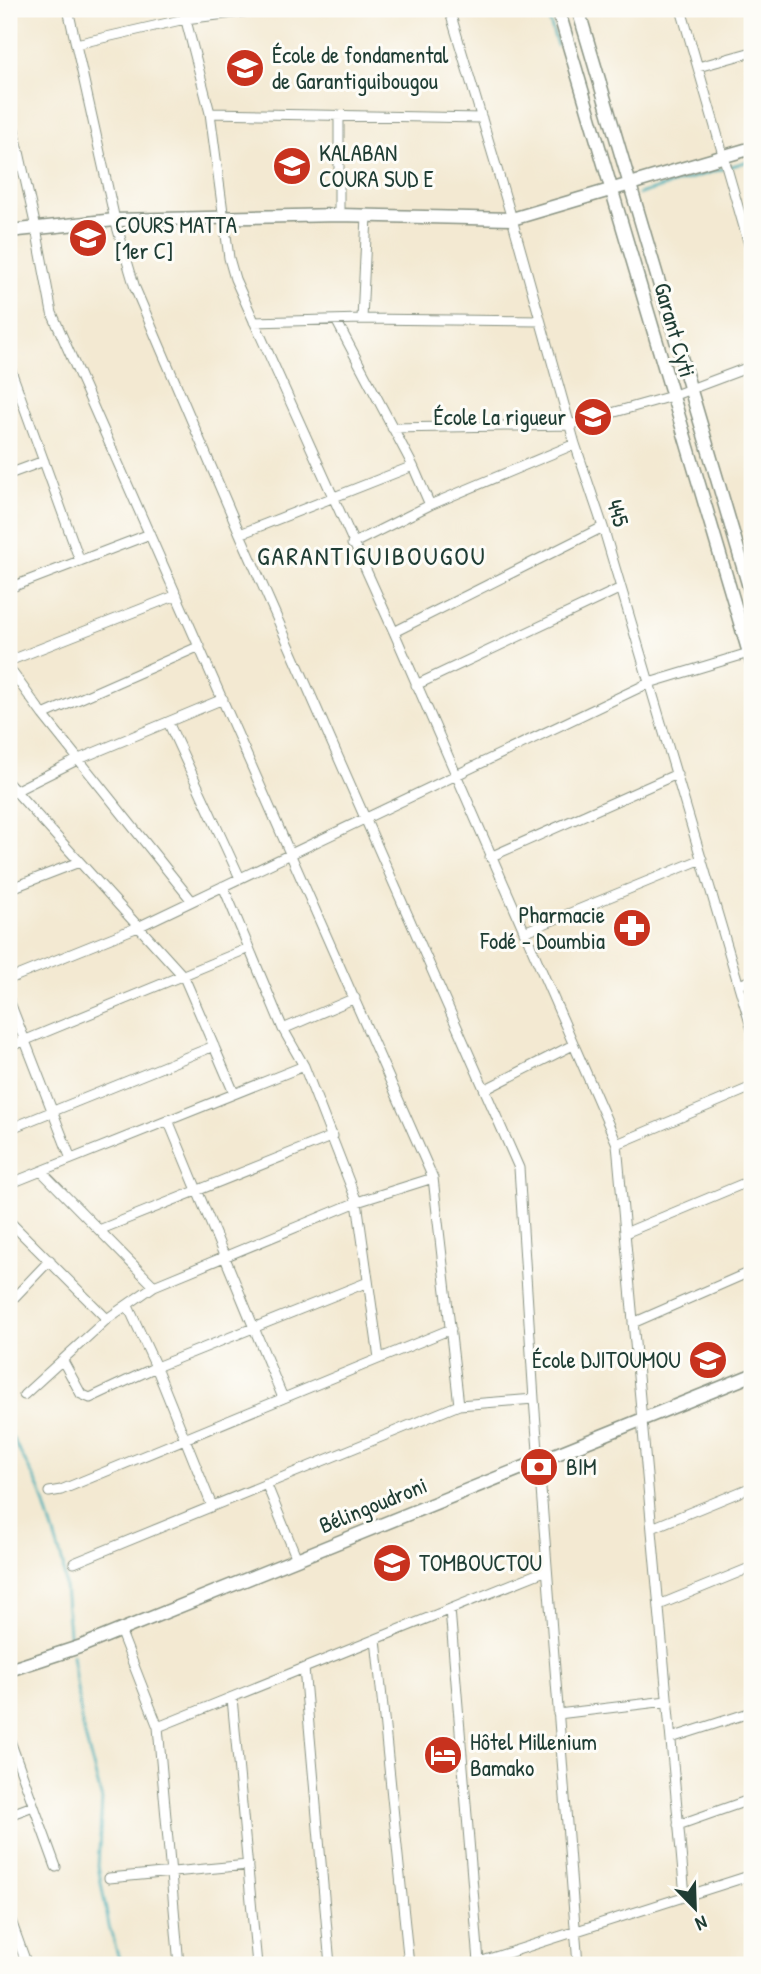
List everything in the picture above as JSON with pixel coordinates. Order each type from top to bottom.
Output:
[{"type":"street","points":[[68,9],[115,220],[135,288],[240,534],[519,1168],[538,1462],[578,1965]]},
{"type":"street","points":[[183,9],[210,113],[223,218],[235,279],[352,544],[394,632],[617,1144],[685,1896]]},
{"type":"street","points":[[76,44],[185,19],[268,9]]},
{"type":"street","name":"445","points":[[449,9],[512,219],[569,425],[603,527],[752,1030]]},
{"type":"street","name":"Garant Cyti","points":[[558,9],[751,656]]},
{"type":"street","name":"Garant Cyti","points":[[578,9],[752,597]]},
{"type":"street","points":[[681,9],[752,255]]},
{"type":"street","points":[[698,67],[752,52]]},
{"type":"street","points":[[9,107],[14,151],[36,228],[52,313],[433,1178],[459,1405]]},
{"type":"street","points":[[210,113],[482,118]]},
{"type":"street","points":[[339,115],[339,215]]},
{"type":"street","points":[[9,231],[115,220],[339,215],[512,219],[752,148]]},
{"type":"street","points":[[362,319],[367,216]]},
{"type":"street","points":[[254,322],[362,319],[539,321]]},
{"type":"street","points":[[336,320],[413,466],[430,505]]},
{"type":"street","points":[[9,365],[80,561]]},
{"type":"street","points":[[392,428],[569,425],[672,396],[752,366]]},
{"type":"street","points":[[352,544],[430,505],[575,444]]},
{"type":"street","points":[[9,474],[44,461]]},
{"type":"street","points":[[240,534],[413,466]]},
{"type":"street","points":[[394,632],[603,527]]},
{"type":"street","points":[[9,588],[150,534]]},
{"type":"street","points":[[416,685],[621,588]]},
{"type":"street","points":[[9,661],[177,595]]},
{"type":"street","points":[[43,715],[200,646]]},
{"type":"street","points":[[9,979],[138,927],[649,683],[751,656]]},
{"type":"street","points":[[9,668],[43,715],[192,901]]},
{"type":"street","points":[[223,699],[11,790],[184,977],[234,1093]]},
{"type":"street","points":[[168,722],[240,878]]},
{"type":"street","points":[[490,857],[677,774]]},
{"type":"street","points":[[524,932],[702,859]]},
{"type":"street","points":[[9,889],[79,862]]},
{"type":"street","points":[[223,886],[283,1028],[304,1066],[358,1202],[379,1358]]},
{"type":"street","points":[[9,1048],[249,948]]},
{"type":"street","points":[[739,985],[752,980]]},
{"type":"street","points":[[283,1028],[355,998]]},
{"type":"street","points":[[9,1000],[71,1159]]},
{"type":"street","points":[[486,1089],[573,1045]]},
{"type":"street","points":[[9,1129],[214,1046]]},
{"type":"street","points":[[9,1184],[304,1066]]},
{"type":"street","points":[[617,1144],[752,1087]]},
{"type":"street","points":[[168,1119],[283,1398]]},
{"type":"street","points":[[99,1230],[333,1136]]},
{"type":"street","points":[[41,1171],[154,1286]]},
{"type":"street","points":[[24,1395],[107,1319],[154,1286],[358,1202],[433,1178]]},
{"type":"street","points":[[625,1233],[752,1180]]},
{"type":"street","points":[[9,1221],[107,1319]]},
{"type":"street","points":[[9,1303],[50,1260]]},
{"type":"street","points":[[633,1323],[752,1271]]},
{"type":"street","points":[[63,1361],[81,1394],[90,1398],[156,1367],[368,1282]]},
{"type":"street","points":[[128,1306],[156,1367],[212,1506]]},
{"type":"street","points":[[49,1492],[61,1490],[451,1329]]},
{"type":"street","name":"Bélingoudroni","points":[[9,1670],[79,1647],[752,1376]]},
{"type":"street","points":[[74,1563],[459,1405],[534,1399]]},
{"type":"street","points":[[266,1483],[297,1559]]},
{"type":"street","points":[[652,1528],[752,1487]]},
{"type":"street","points":[[659,1605],[752,1567]]},
{"type":"street","points":[[159,1727],[547,1570]]},
{"type":"street","points":[[450,1609],[474,1964],[752,1875]]},
{"type":"street","points":[[120,1630],[159,1727],[179,1965]]},
{"type":"street","points":[[376,1639],[409,1965]]},
{"type":"street","points":[[304,1668],[330,1965]]},
{"type":"street","points":[[232,1698],[257,1965]]},
{"type":"street","points":[[558,1714],[667,1700]]},
{"type":"street","points":[[671,1738],[752,1712]]},
{"type":"street","points":[[9,1738],[56,1867]]},
{"type":"street","points":[[678,1825],[752,1799]]},
{"type":"street","points":[[9,1815],[33,1806]]},
{"type":"street","points":[[110,1878],[248,1865]]},
{"type":"street","points":[[9,1915],[27,1965]]},
{"type":"waterway","points":[[546,9],[557,45]]},
{"type":"waterway","points":[[639,194],[752,160]]},
{"type":"waterway","points":[[9,1432],[40,1489],[63,1564],[70,1645]]},
{"type":"waterway","points":[[72,1655],[83,1729],[102,1800],[98,1866],[109,1926],[121,1965]]},
{"type":"place","name":"École de fondamental de Garantiguibougou","points":[[245,68]]},
{"type":"place","name":"KALABAN COURA SUD E","points":[[292,166]]},
{"type":"place","name":"COURS MATTA [1er C]","points":[[88,238]]},
{"type":"place","name":"École La rigueur","points":[[593,417]]},
{"type":"place","name":"Pharmacie Fodé - Doumbia","points":[[632,928]]},
{"type":"place","name":"École DJITOUMOU","points":[[708,1360]]},
{"type":"place","name":"BIM","points":[[539,1467]]},
{"type":"place","name":"TOMBOUCTOU","points":[[392,1563]]},
{"type":"place","name":"Hôtel Millenium Bamako","points":[[443,1755]]},
{"type":"district","name":"GARANTIGUIBOUGOU","points":[[372,556]]}]
